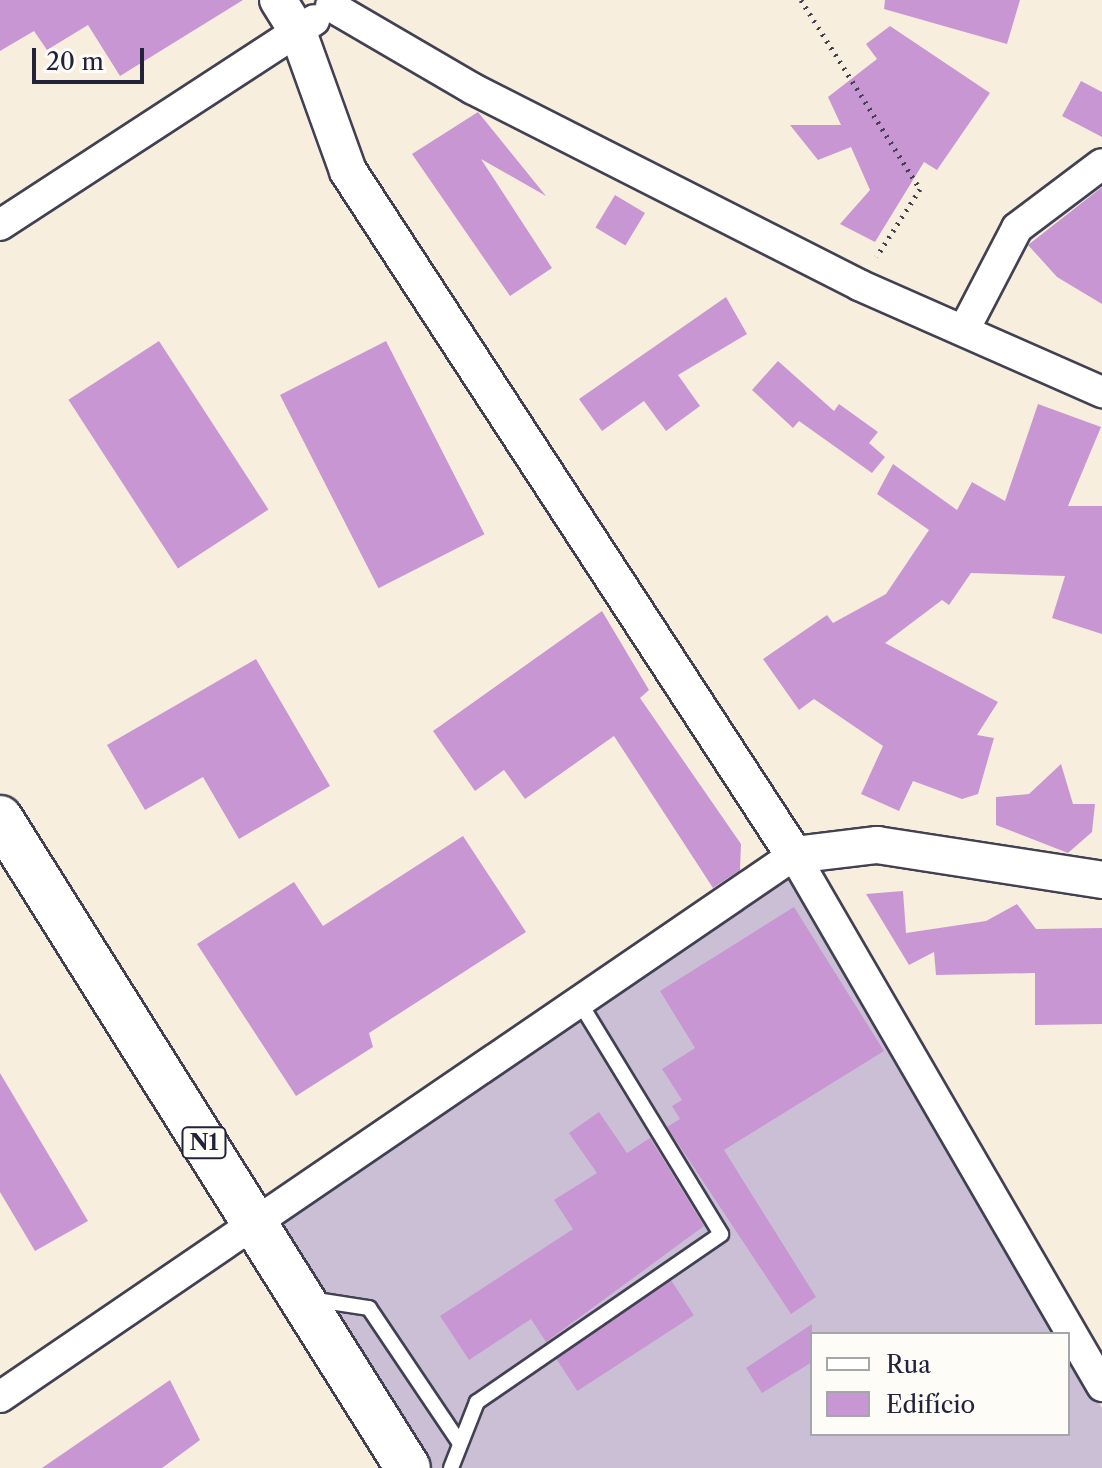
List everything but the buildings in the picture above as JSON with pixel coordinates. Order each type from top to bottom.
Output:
[{"type":"highway","name":"N1","points":[[0,818],[408,1468]]},
{"type":"street","points":[[278,0],[298,32],[348,171],[794,855],[1102,1386]]},
{"type":"street","points":[[0,225],[298,32],[336,3],[487,97],[859,285],[1102,392]]},
{"type":"street","points":[[964,330],[1017,228],[1102,164]]},
{"type":"street","points":[[0,1397],[581,1005],[794,855],[877,845],[1102,880]]},
{"type":"lane","points":[[451,1468],[477,1402],[491,1389],[721,1234],[581,1005]]},
{"type":"lane","points":[[302,1299],[340,1298],[369,1308],[459,1442]]},
{"type":"path","points":[[801,0],[920,189],[859,285]]},
{"type":"shaded area","points":[[794,855],[1060,1332],[810,1332],[810,1436],[1070,1436],[1070,1351],[1102,1408],[1102,1468],[399,1468],[255,1224]]}]
